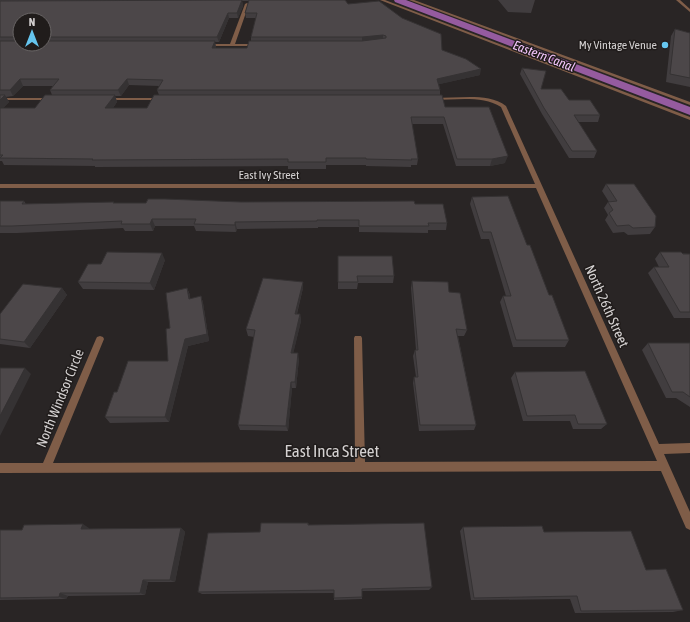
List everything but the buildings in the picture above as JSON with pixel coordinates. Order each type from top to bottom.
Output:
[{"type":"street","points":[[240,4],[255,4]]},
{"type":"street","points":[[232,45],[248,4]]},
{"type":"street","points":[[200,45],[262,45]]},
{"type":"street","points":[[425,99],[486,99],[488,92]]},
{"type":"street","points":[[0,99],[55,99]]},
{"type":"street","points":[[103,99],[166,99]]},
{"type":"street","name":"North 26th Street","points":[[486,99],[496,102],[504,109],[690,524]]},
{"type":"street","name":"East Ivy Street","points":[[0,186],[539,186]]},
{"type":"street","points":[[358,338],[360,467]]},
{"type":"street","name":"North Windsor Circle","points":[[46,468],[100,339]]},
{"type":"street","points":[[656,449],[690,448]]},
{"type":"street","name":"East Inca Street","points":[[0,468],[664,466]]},
{"type":"lane","points":[[382,0],[690,119]]},
{"type":"lane","points":[[411,0],[690,104]]},
{"type":"lane","points":[[678,0],[690,11]]},
{"type":"waterway","name":"Eastern Canal","points":[[398,0],[690,111]]},
{"type":"place","name":"My Vintage Venue","points":[[665,45]]}]
